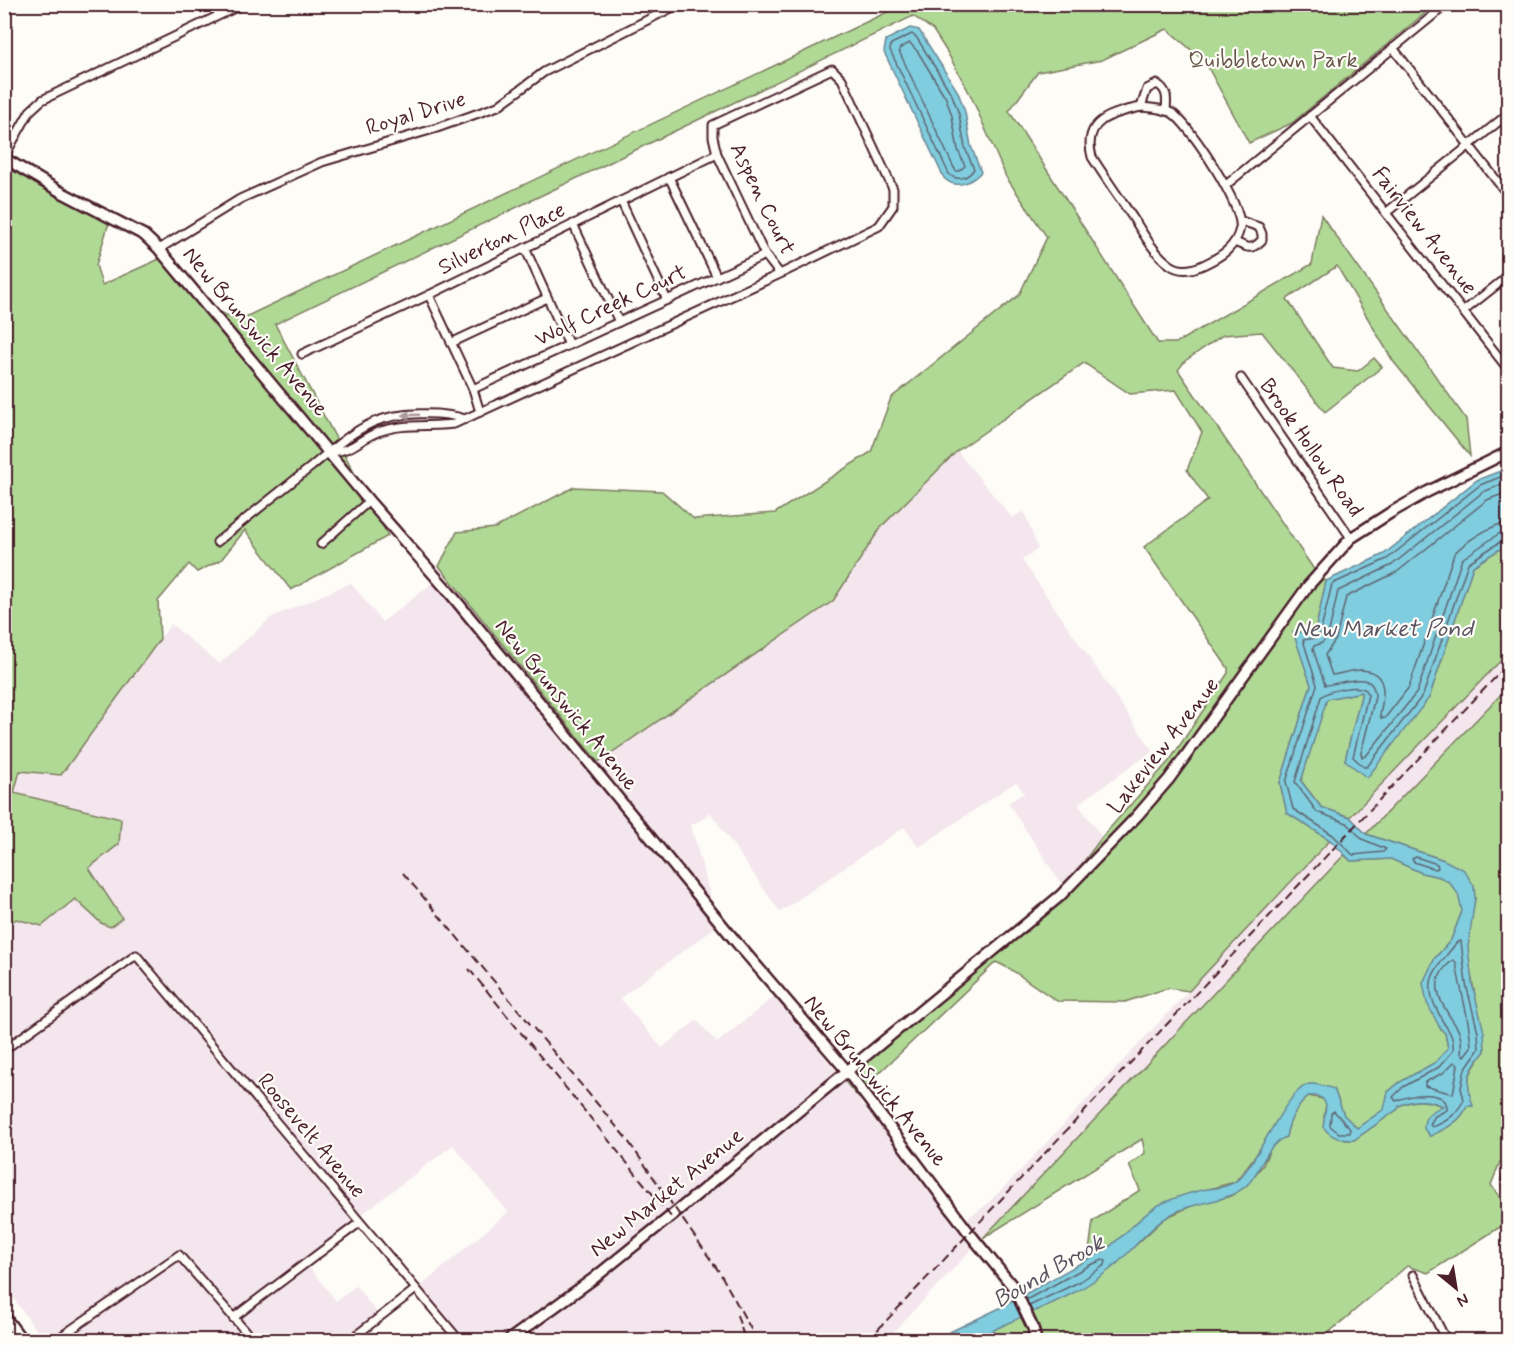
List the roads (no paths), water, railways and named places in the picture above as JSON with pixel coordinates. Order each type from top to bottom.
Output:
[{"type":"street","points":[[4,158],[30,111],[42,100],[243,4]]},
{"type":"street","name":"Royal Drive","points":[[159,249],[240,199],[322,162],[437,128],[498,106],[544,72],[679,4]]},
{"type":"street","points":[[1226,185],[1447,4]]},
{"type":"street","points":[[1506,4],[1509,8]]},
{"type":"street","points":[[1393,48],[1509,195]]},
{"type":"street","name":"Aspen Court","points":[[330,452],[347,450],[377,433],[400,426],[454,424],[780,274],[879,226],[893,206],[893,189],[842,79],[832,69],[712,125],[712,137],[717,154],[765,255],[780,274]]},
{"type":"street","points":[[1141,107],[1147,89],[1157,84],[1164,88],[1167,98],[1166,111]]},
{"type":"street","points":[[1141,107],[1166,111],[1182,123],[1226,185],[1241,221],[1235,242],[1219,257],[1189,270],[1171,266],[1156,252],[1092,157],[1090,150],[1092,132],[1101,121],[1118,112],[1141,107]]},
{"type":"street","points":[[1387,212],[1509,114]]},
{"type":"street","name":"Fairview Avenue","points":[[1310,116],[1509,369]]},
{"type":"street","name":"Silverton Place","points":[[302,354],[429,295],[717,154]]},
{"type":"street","name":"New Brunswick Avenue","points":[[4,158],[61,192],[144,235],[159,249],[369,501],[449,592],[723,927],[847,1071],[970,1234],[1014,1288],[1033,1328],[1036,1341]]},
{"type":"street","points":[[669,177],[717,277]]},
{"type":"street","points":[[621,201],[667,300]]},
{"type":"street","points":[[1235,242],[1249,248],[1256,247],[1262,240],[1259,227],[1241,221]]},
{"type":"street","points":[[573,224],[619,322]]},
{"type":"street","points":[[525,248],[569,345]]},
{"type":"street","name":"Wolf Creek Court","points":[[473,389],[765,255]]},
{"type":"street","points":[[1464,311],[1509,276]]},
{"type":"street","points":[[429,295],[473,389],[480,412]]},
{"type":"street","points":[[452,343],[547,298]]},
{"type":"street","name":"Brook Hollow Road","points":[[1241,378],[1351,538]]},
{"type":"street","points":[[217,542],[359,429],[376,421],[399,416],[454,415],[465,419]]},
{"type":"street","name":"Lakeview Avenue","points":[[847,1071],[1060,896],[1099,856],[1169,779],[1308,586],[1351,538],[1428,492],[1509,452]]},
{"type":"street","points":[[321,544],[369,501]]},
{"type":"street","name":"Roosevelt Avenue","points":[[4,1050],[136,955],[459,1341]]},
{"type":"street","name":"New Market Avenue","points":[[509,1341],[601,1273],[847,1071]]},
{"type":"street","points":[[1509,1172],[1506,1180],[1509,1186]]},
{"type":"street","points":[[233,1318],[359,1223]]},
{"type":"street","points":[[56,1341],[178,1255],[253,1341]]},
{"type":"street","points":[[1413,1275],[1446,1341]]},
{"type":"street","points":[[350,1341],[416,1289]]},
{"type":"street","points":[[4,1316],[22,1341]]},
{"type":"water","points":[[910,28],[919,30],[958,92],[965,112],[971,146],[981,172],[963,184],[953,184],[944,178],[884,52],[886,40]]},
{"type":"water","name":"New Market Pond","points":[[1508,468],[1508,544],[1473,566],[1429,698],[1367,778],[1345,760],[1362,692],[1327,699],[1301,781],[1321,807],[1350,817],[1366,834],[1444,860],[1464,870],[1474,886],[1475,898],[1468,947],[1472,983],[1484,1032],[1485,1051],[1469,1076],[1473,1106],[1467,1106],[1457,1121],[1430,1136],[1424,1129],[1425,1120],[1432,1112],[1443,1106],[1426,1101],[1410,1102],[1399,1106],[1354,1140],[1349,1140],[1337,1138],[1326,1131],[1323,1127],[1326,1105],[1323,1099],[1308,1096],[1294,1115],[1286,1137],[1273,1146],[1252,1179],[1238,1191],[1167,1217],[1113,1267],[1088,1285],[1060,1299],[974,1339],[933,1340],[1002,1307],[1098,1254],[1116,1242],[1157,1206],[1184,1195],[1236,1181],[1254,1159],[1292,1097],[1302,1088],[1314,1084],[1334,1089],[1344,1115],[1357,1128],[1384,1109],[1388,1092],[1400,1082],[1436,1062],[1448,1048],[1445,1033],[1427,1003],[1423,983],[1435,958],[1451,940],[1462,911],[1458,894],[1449,882],[1440,877],[1422,873],[1391,859],[1351,861],[1330,840],[1287,813],[1280,783],[1311,685],[1293,632],[1315,632],[1326,581],[1384,554],[1477,480]]},
{"type":"railway","points":[[868,1340],[1508,664]]},
{"type":"railway","points":[[403,873],[626,1138],[720,1273],[757,1340]]},
{"type":"railway","points":[[469,969],[672,1218]]},
{"type":"railway","points":[[737,1315],[745,1340]]},
{"type":"park label","name":"Quibbletown Park","points":[[1273,61]]},
{"type":"water label","name":"Bound Brook","points":[[1049,1272]]}]
